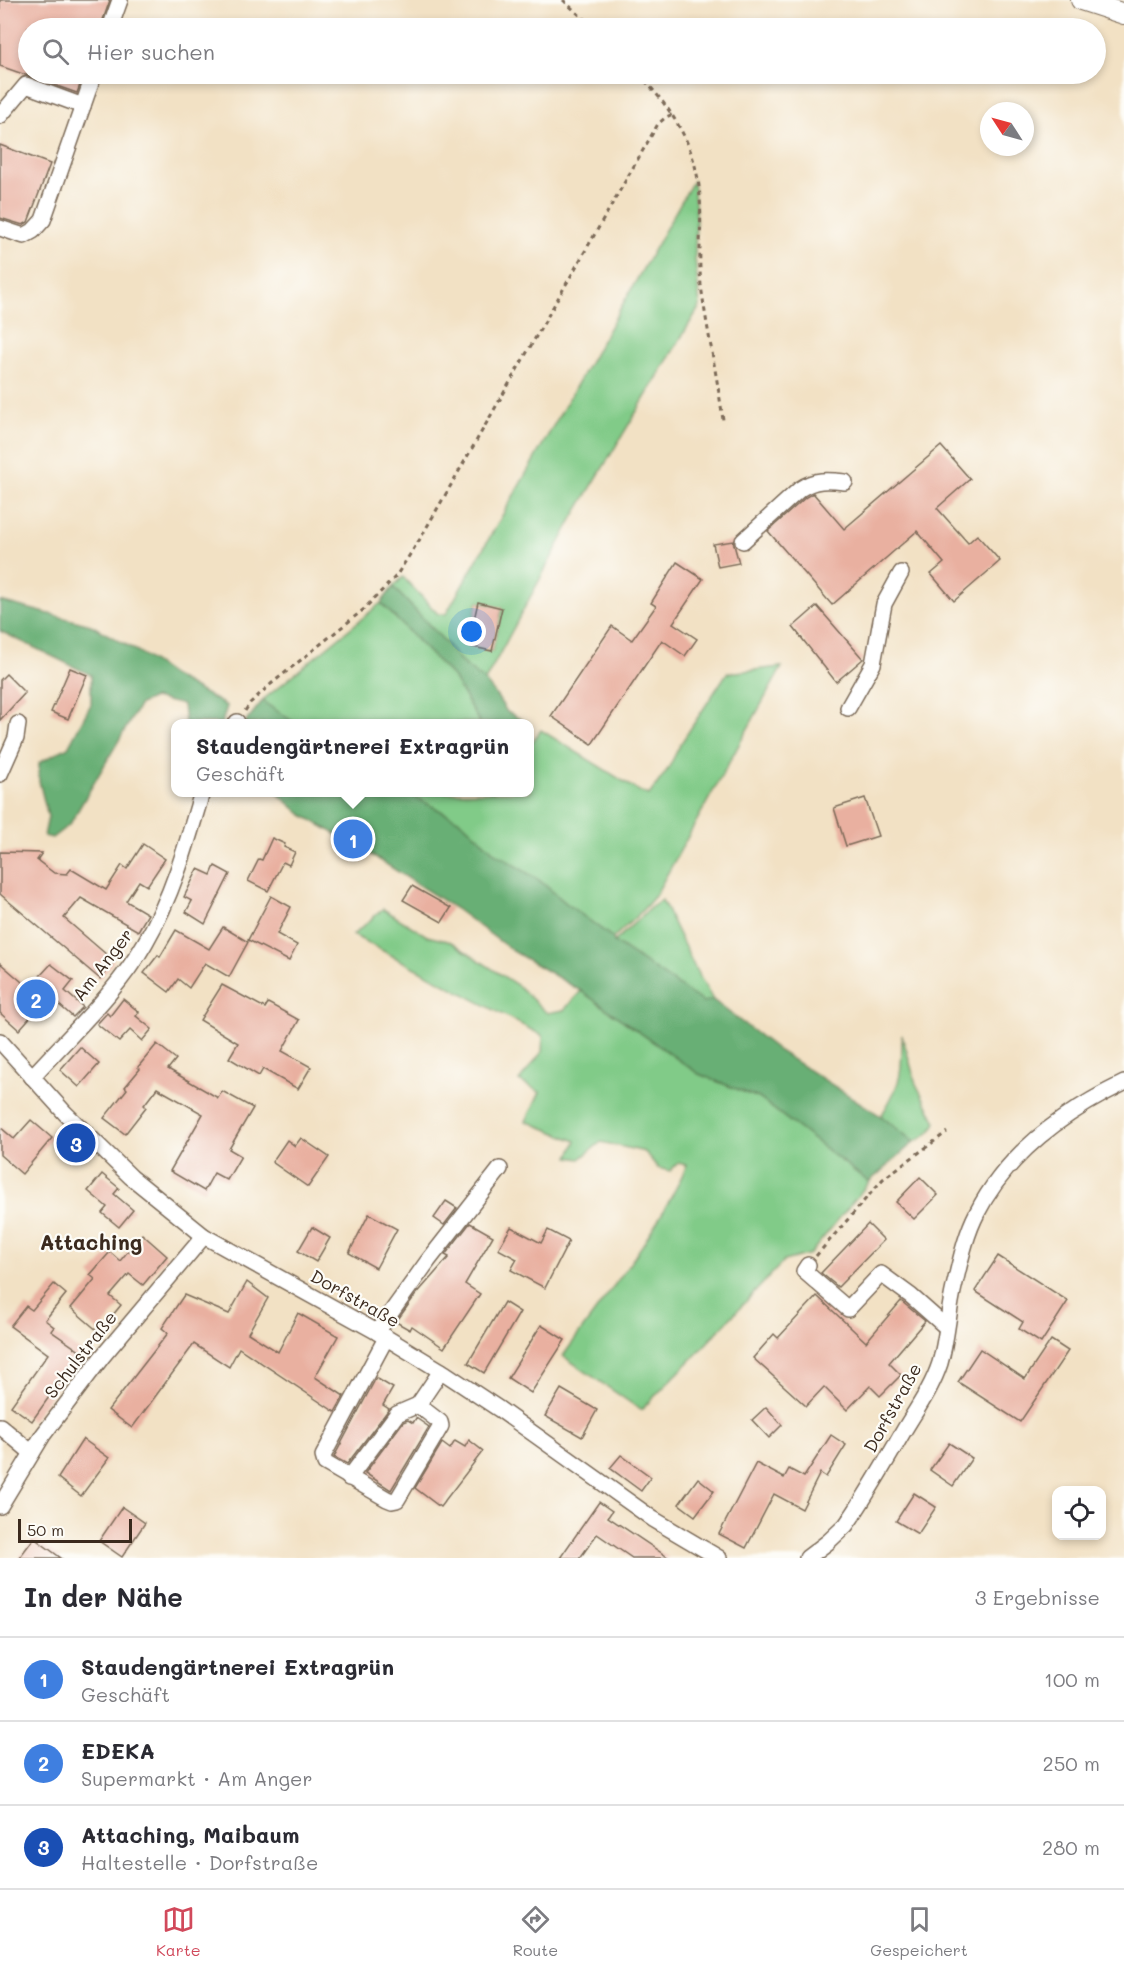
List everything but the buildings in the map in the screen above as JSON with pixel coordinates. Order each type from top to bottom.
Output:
[{"type":"main road","points":[[1082,0],[1124,15]]},
{"type":"street","points":[[114,18],[120,0]]},
{"type":"street","points":[[0,228],[24,236],[33,231],[43,220],[91,84]]},
{"type":"street","points":[[0,116],[26,85],[83,106]]},
{"type":"street","points":[[744,541],[800,489],[811,482],[822,480],[845,482]]},
{"type":"street","points":[[848,708],[873,664],[884,604],[901,573]]},
{"type":"street","points":[[0,774],[16,738],[18,724]]},
{"type":"street","name":"Am Anger","points":[[32,1077],[104,999],[131,966],[146,943],[165,905],[200,797]]},
{"type":"street","name":"Dorfstraße","points":[[0,1041],[65,1113],[131,1177],[204,1236],[441,1371],[499,1409],[645,1514],[719,1558]]},
{"type":"street","name":"Dorfstraße","points":[[807,1558],[840,1531],[858,1508],[930,1386],[939,1364],[953,1291],[970,1229],[976,1213],[994,1186],[1022,1151],[1050,1126],[1076,1108],[1124,1083]]},
{"type":"street","points":[[418,1405],[440,1422],[441,1426],[397,1500],[387,1500],[325,1463],[323,1456],[381,1335],[428,1262],[500,1170]]},
{"type":"street","name":"Schulstraße","points":[[0,1506],[32,1452],[109,1348],[204,1236]]},
{"type":"street","points":[[808,1265],[804,1271],[848,1309],[881,1274],[911,1296],[946,1327]]},
{"type":"street","points":[[349,1478],[397,1414],[418,1405],[441,1371]]},
{"type":"street","points":[[0,1426],[32,1452]]},
{"type":"path","points":[[563,0],[583,18]]},
{"type":"path","points":[[648,84],[673,114],[691,152],[700,197],[701,283],[723,420]]},
{"type":"path","points":[[239,719],[250,703],[363,610],[396,576],[420,539],[658,124],[673,114]]},
{"type":"path","points":[[808,1265],[883,1179],[947,1132]]},
{"type":"green space","points":[[693,181],[696,213],[695,258],[700,306],[575,514],[485,681],[463,664],[393,587],[403,577],[438,614],[446,614]],"holes":[[[478,602],[502,608],[492,651],[468,645]]]},
{"type":"green space","points":[[393,587],[463,664],[485,681],[507,712],[520,719],[478,719],[453,677],[381,603]]},
{"type":"green space","points":[[0,601],[91,625],[139,652],[173,676],[227,706],[223,719],[185,719],[183,705],[154,698],[140,704],[70,824],[52,838],[44,836],[48,817],[39,781],[39,763],[68,747],[91,704],[91,675],[0,631]]},
{"type":"green space","points":[[381,603],[453,677],[478,719],[289,719],[265,703],[264,699]]},
{"type":"green space","points":[[782,667],[655,896],[613,938],[539,880],[496,854],[462,822],[415,797],[534,797],[534,740],[541,730],[649,795],[668,769],[681,743],[727,673]]},
{"type":"green space","points":[[264,699],[265,703],[289,719],[248,719]]},
{"type":"green space","points":[[282,797],[415,797],[462,822],[496,854],[539,880],[613,938],[614,942],[703,1002],[713,1000],[779,1051],[881,1116],[914,1142],[869,1182],[759,1098],[699,1074],[581,991],[513,951],[456,909],[372,855],[301,814]]},
{"type":"green space","points":[[662,900],[713,1000],[703,1003],[614,942],[650,908]]},
{"type":"green space","points":[[383,909],[427,936],[451,942],[517,985],[547,1013],[564,1010],[581,991],[699,1074],[759,1098],[869,1182],[810,1254],[784,1261],[641,1410],[563,1356],[646,1240],[675,1191],[687,1165],[678,1163],[670,1171],[658,1168],[645,1152],[601,1142],[580,1159],[569,1157],[576,1141],[526,1121],[540,1092],[519,1081],[542,1052],[543,1036],[353,935]]},
{"type":"green space","points":[[902,1035],[916,1084],[936,1122],[930,1132],[914,1142],[881,1116],[897,1086],[902,1059]]},
{"type":"place","name":"Staudengärtnerei Extragrün","points":[[353,839]]},
{"type":"place","name":"EDEKA","points":[[36,999]]},
{"type":"place","name":"Attaching, Maibaum","points":[[76,1143]]},
{"type":"district","name":"Attaching","points":[[91,1243]]}]
